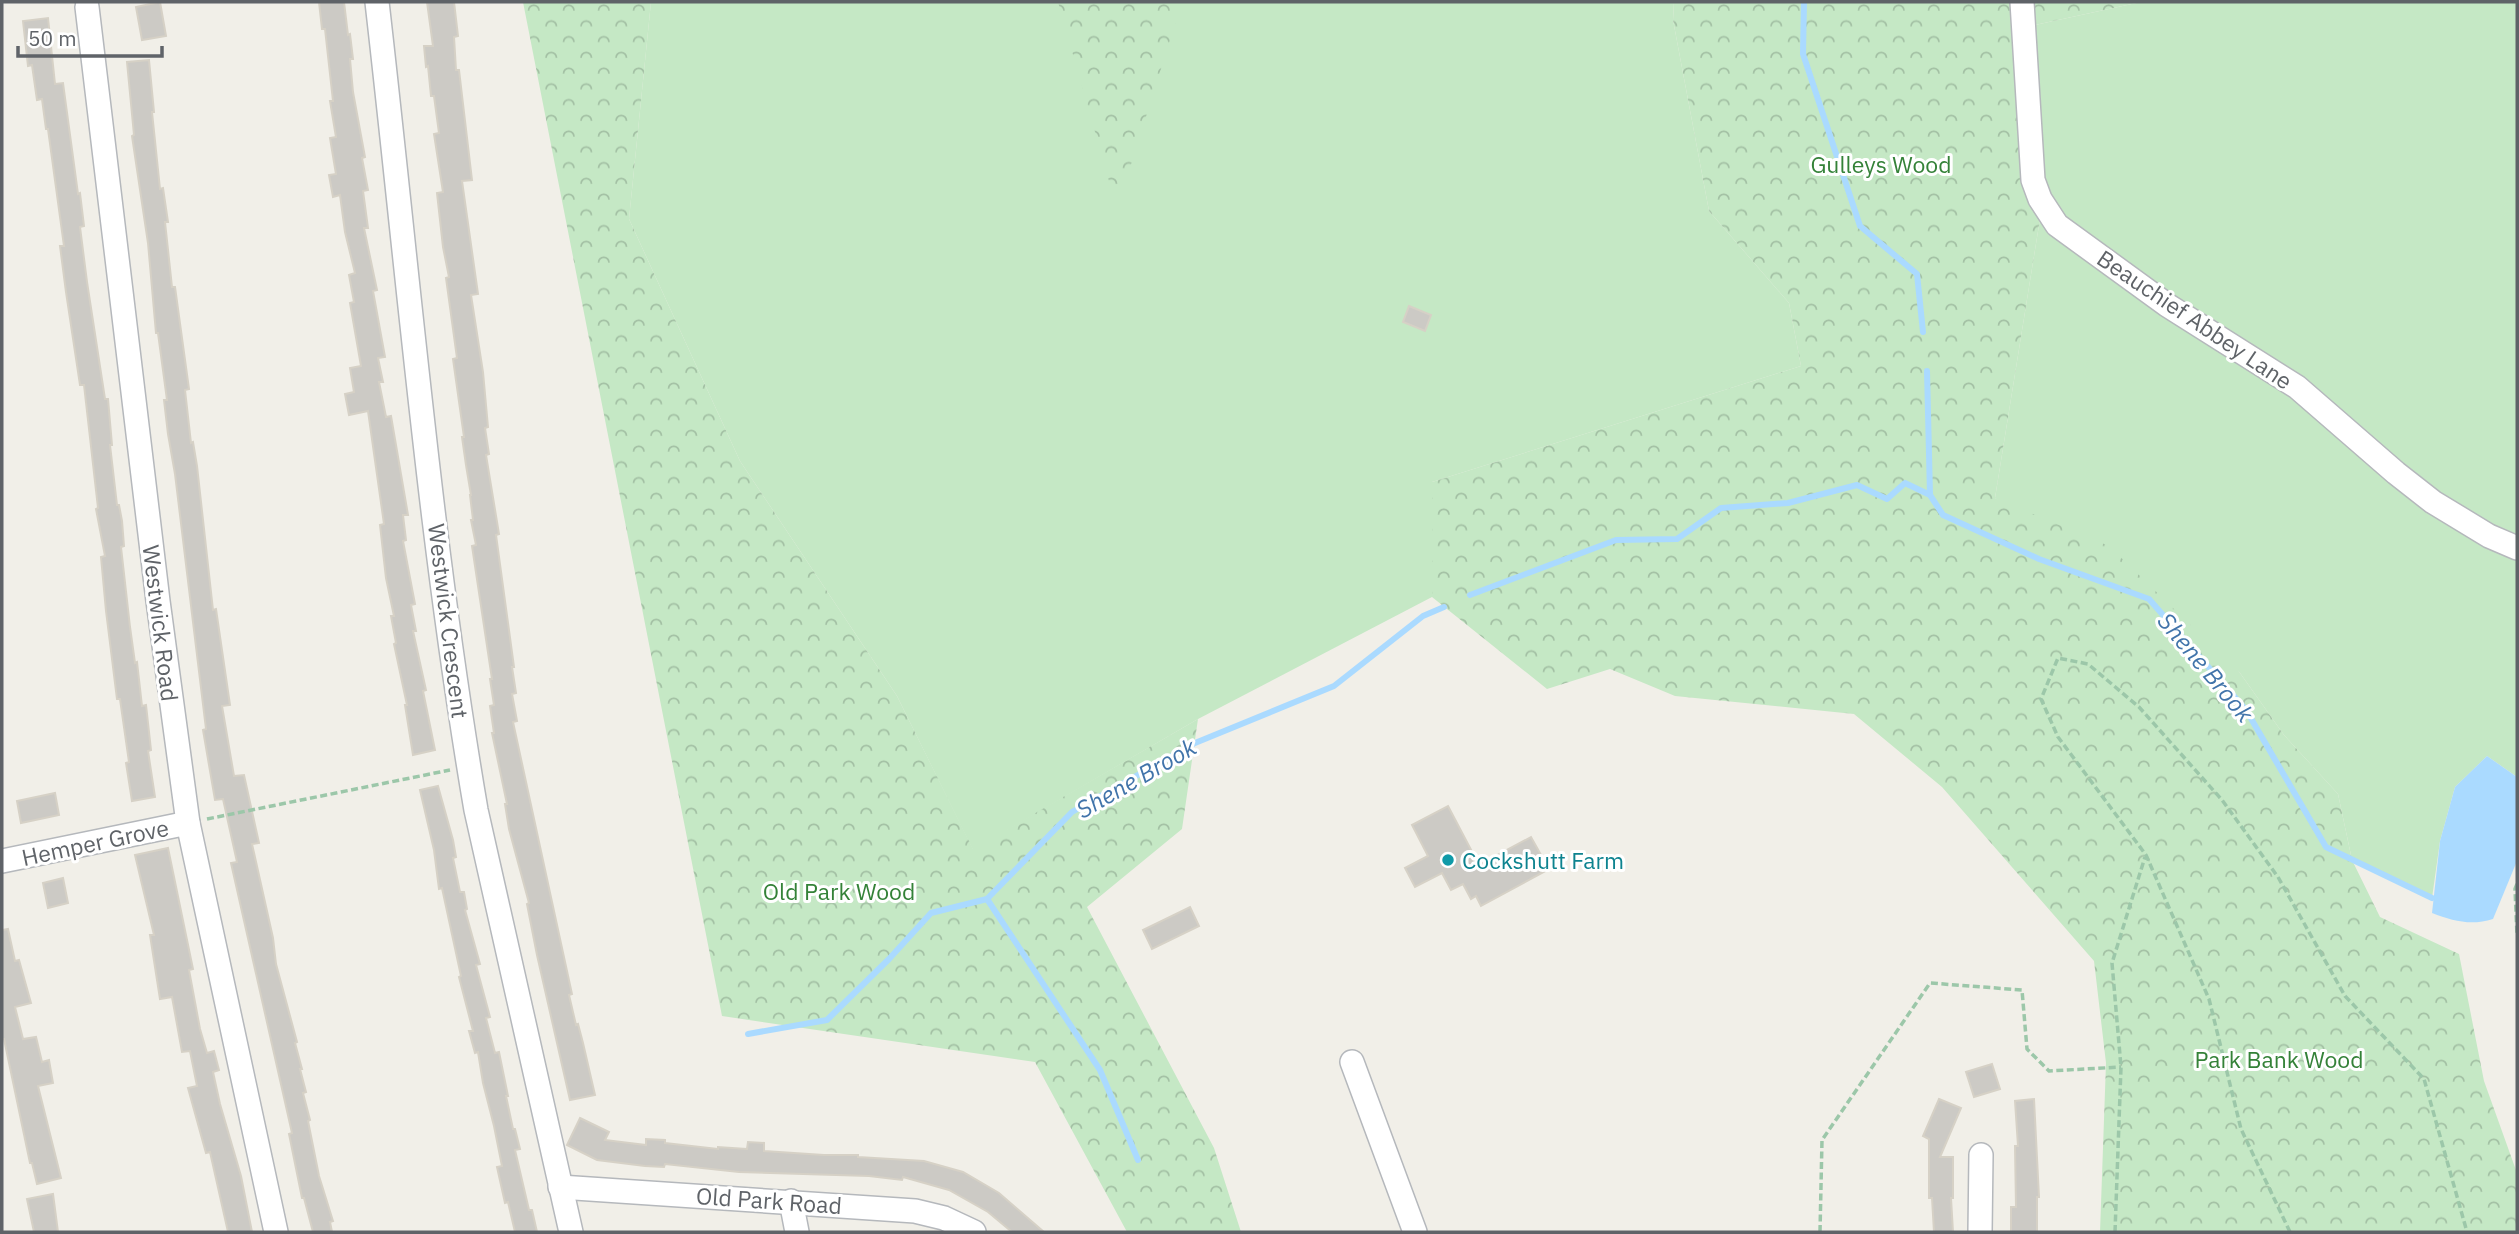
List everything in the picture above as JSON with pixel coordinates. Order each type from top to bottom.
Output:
[{"type":"street","name":"Westwick Crescent","points":[[377,2],[449,639],[468,766],[571,1232]]},
{"type":"street","name":"Beauchief Abbey Lane","points":[[2022,2],[2033,180],[2040,199],[2057,225],[2167,305],[2297,387],[2433,502],[2488,536],[2517,548]]},
{"type":"street","name":"Westwick Road","points":[[85,4],[156,587],[188,822],[276,1232]]},
{"type":"street","name":"Hemper Grove","points":[[2,861],[188,822]]},
{"type":"street","points":[[1352,1062],[1415,1232]]},
{"type":"street","points":[[1980,1232],[1981,1155]]},
{"type":"street","name":"Old Park Road","points":[[561,1187],[915,1211],[944,1218],[974,1232]]},
{"type":"street","points":[[791,1201],[797,1232]]},
{"type":"path","points":[[2290,1232],[2241,1129],[2209,999],[2146,855],[2059,737],[2041,699],[2058,658],[2088,664],[2139,707],[2222,800],[2278,877],[2345,996],[2424,1079],[2467,1232]]},
{"type":"path","points":[[188,822],[468,766]]},
{"type":"path","points":[[2115,1232],[2121,1067],[2112,963],[2146,855]]},
{"type":"path","points":[[2517,884],[2517,934]]},
{"type":"path","points":[[1820,1232],[1822,1140],[1930,983],[2022,990],[2027,1049],[2049,1071],[2121,1067]]},
{"type":"green space","name":"Old Park Wood","points":[[523,2],[651,2],[629,219],[740,461],[897,696],[973,849],[1198,719],[1182,829],[1087,907],[1214,1148],[1241,1232],[1127,1232],[1035,1062],[722,1016]]},
{"type":"green space","points":[[651,2],[1674,2],[1673,20],[1709,211],[1789,303],[1801,366],[1432,482],[1432,597],[1198,719],[973,850],[897,696],[740,461],[629,219]]},
{"type":"green space","points":[[1058,2],[1182,2],[1117,209]]},
{"type":"green space","name":"Park Bank Wood","points":[[1674,2],[2141,2],[2035,25],[2044,194],[1995,498],[2109,546],[2240,673],[2284,735],[2338,794],[2352,860],[2380,917],[2459,954],[2484,1081],[2517,1173],[2517,1232],[2100,1232],[2106,1063],[2094,961],[1942,787],[1854,714],[1675,696],[1610,669],[1547,689],[1432,597],[1432,482],[1801,366],[1789,303],[1709,211],[1673,20]]},
{"type":"green space","points":[[2141,2],[2517,2],[2517,777],[2487,756],[2455,787],[2440,841],[2432,898],[2352,860],[2338,794],[2284,735],[2240,673],[1995,498],[2044,194],[2035,25]]},
{"type":"water","points":[[2487,756],[2517,777],[2517,861],[2493,919],[2462,922],[2432,913],[2440,841],[2455,787]]},
{"type":"building","points":[[160,2],[166,36],[142,40],[136,7]]},
{"type":"building","points":[[319,2],[344,2],[348,35],[350,34],[353,92],[368,190],[363,191],[368,228],[364,228],[377,290],[373,291],[385,357],[378,358],[383,382],[379,382],[386,417],[391,416],[408,515],[403,515],[406,540],[403,541],[415,604],[411,605],[416,631],[413,631],[435,750],[413,755],[407,705],[394,644],[391,616],[394,616],[386,578],[380,525],[384,524],[368,411],[349,415],[345,394],[354,392],[350,368],[361,366],[350,303],[354,302],[349,275],[355,273],[340,195],[333,197],[329,175],[336,174],[330,138],[336,137],[330,101],[333,101],[325,29],[322,29]]},
{"type":"building","points":[[427,2],[454,2],[458,36],[454,37],[456,70],[459,70],[472,180],[462,181],[478,294],[471,295],[483,372],[489,454],[486,455],[499,534],[496,535],[514,667],[516,693],[512,694],[517,721],[513,722],[572,994],[569,995],[595,1095],[570,1100],[537,955],[527,904],[529,903],[509,829],[507,804],[492,733],[492,679],[472,546],[476,545],[453,359],[457,358],[446,278],[449,277],[437,193],[443,192],[434,134],[439,133],[424,46],[433,46]]},
{"type":"building","points":[[48,18],[55,84],[63,83],[78,194],[80,193],[84,226],[80,227],[87,282],[105,399],[108,399],[110,445],[117,505],[122,521],[124,546],[121,547],[130,627],[142,706],[146,705],[151,750],[148,751],[155,797],[132,801],[126,763],[129,762],[120,699],[117,699],[106,611],[101,557],[105,556],[96,509],[84,385],[80,385],[66,292],[60,246],[64,246],[48,129],[42,99],[37,100],[32,65],[28,66],[23,21]]},
{"type":"building","points":[[149,60],[160,189],[163,188],[168,222],[165,222],[172,287],[175,287],[189,389],[185,390],[191,443],[193,442],[197,466],[213,610],[216,609],[230,705],[222,706],[234,776],[244,775],[259,843],[252,844],[273,938],[276,964],[297,1042],[295,1043],[306,1092],[303,1093],[310,1120],[308,1121],[319,1176],[333,1221],[330,1222],[332,1232],[313,1232],[302,1198],[289,1134],[292,1133],[231,863],[237,862],[223,799],[215,800],[203,730],[206,729],[168,434],[164,400],[167,400],[132,136],[127,62]]},
{"type":"building","points":[[1409,306],[1431,315],[1425,331],[1403,322]]},
{"type":"building","points":[[438,786],[453,840],[456,857],[453,858],[460,892],[464,892],[465,910],[480,964],[476,965],[490,1017],[486,1018],[495,1053],[499,1052],[513,1129],[520,1149],[515,1150],[537,1232],[515,1232],[497,1167],[502,1166],[494,1126],[478,1052],[475,1053],[469,1031],[473,1031],[459,977],[461,976],[442,888],[439,889],[434,850],[420,790]]},
{"type":"building","points":[[55,793],[59,815],[21,823],[17,801]]},
{"type":"building","name":"Cockshutt Farm","points":[[1448,806],[1479,865],[1531,837],[1549,869],[1481,906],[1476,896],[1471,899],[1463,884],[1451,890],[1442,873],[1415,887],[1405,868],[1428,856],[1412,825]]},
{"type":"building","points":[[168,848],[193,969],[189,970],[200,1029],[207,1053],[214,1051],[219,1070],[213,1072],[241,1176],[252,1232],[228,1232],[210,1152],[206,1153],[188,1088],[197,1086],[190,1051],[182,1052],[172,997],[160,999],[150,935],[154,935],[135,855]]},
{"type":"building","points":[[63,878],[68,903],[48,908],[43,883]]},
{"type":"building","points":[[1190,907],[1199,926],[1152,949],[1143,930]]},
{"type":"building","points":[[8,929],[15,961],[19,960],[31,1003],[15,1007],[23,1039],[36,1037],[42,1062],[49,1060],[53,1083],[38,1086],[61,1178],[37,1184],[2,1039],[2,930]]},
{"type":"building","points":[[1992,1064],[2000,1089],[1974,1097],[1966,1072]]},
{"type":"building","points":[[1939,1099],[1961,1108],[1940,1157],[1953,1157],[1953,1232],[1934,1232],[1932,1198],[1929,1198],[1929,1139],[1923,1136]]},
{"type":"building","points":[[2034,1099],[2039,1197],[2037,1232],[2011,1232],[2011,1207],[2016,1207],[2015,1146],[2018,1146],[2015,1101]]},
{"type":"building","points":[[580,1118],[609,1132],[605,1140],[646,1145],[646,1139],[665,1140],[665,1143],[718,1149],[747,1149],[748,1142],[764,1143],[764,1151],[924,1161],[963,1172],[999,1193],[1044,1232],[1012,1232],[988,1212],[949,1190],[903,1177],[902,1180],[869,1176],[739,1172],[597,1160],[567,1145]]},
{"type":"building","points":[[53,1194],[58,1232],[34,1232],[27,1199]]},
{"type":"waterway","name":"Shene Brook","points":[[1804,2],[1803,54],[1860,226],[1917,274],[1923,332]]},
{"type":"waterway","name":"Shene Brook","points":[[1927,371],[1930,495],[1943,515],[2039,559],[2149,599],[2246,710],[2326,847],[2432,898]]},
{"type":"waterway","name":"Shene Brook","points":[[1470,595],[1616,540],[1677,539],[1721,508],[1788,503],[1857,485],[1887,499],[1905,483],[1930,495]]},
{"type":"waterway","name":"Shene Brook","points":[[748,1034],[827,1020],[931,913],[987,899],[1072,812],[1195,743],[1334,686],[1423,616],[1444,607]]},
{"type":"waterway","points":[[987,899],[1100,1070],[1138,1160]]},
{"type":"place","name":"Cockshutt Farm","points":[[1448,860]]},
{"type":"park label","name":"Gulleys Wood","points":[[1881,164]]}]
